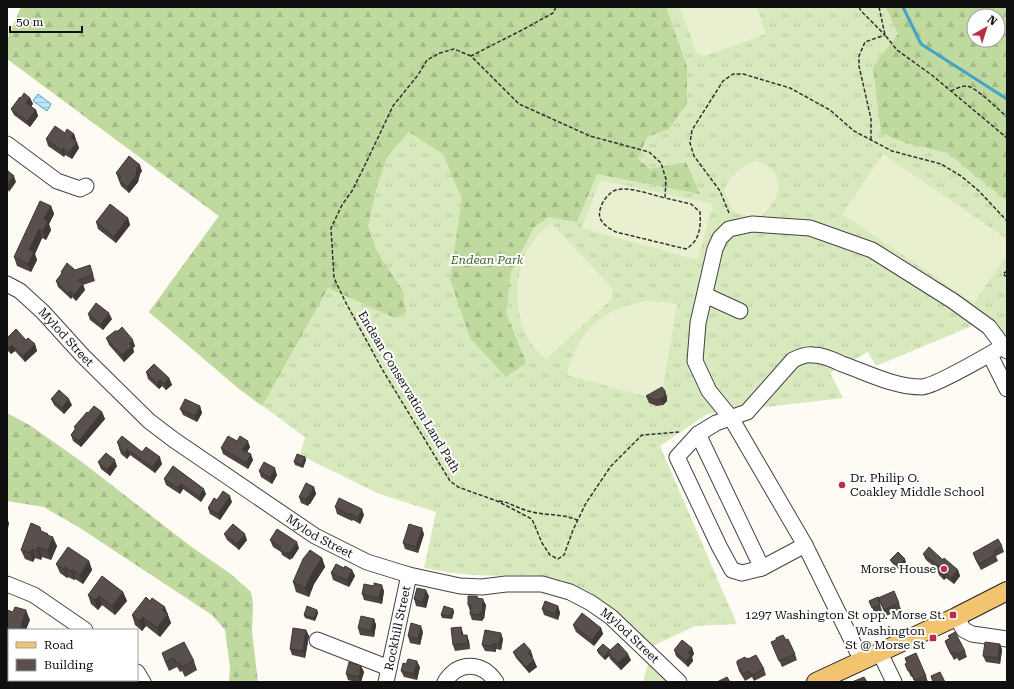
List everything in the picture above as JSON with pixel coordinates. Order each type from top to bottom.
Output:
[{"type":"main road","points":[[816,682],[956,617],[1007,591]]},
{"type":"street","points":[[7,144],[57,181],[80,189],[86,186]]},
{"type":"street","points":[[806,546],[762,568],[742,573],[732,570],[677,457],[698,434],[716,423],[731,418],[747,412],[793,360],[802,356],[813,354],[893,383],[923,387],[1006,348],[989,327],[953,300],[872,250],[810,228],[752,224],[729,229],[720,238],[698,323],[695,361],[709,391],[731,418],[806,546],[862,661]]},
{"type":"street","name":"Mylod Street","points":[[7,284],[20,291],[43,312],[83,356],[149,421],[174,440],[315,536],[367,562],[409,575],[460,586],[482,587],[506,584],[542,584],[570,592],[591,603],[612,617],[679,682]]},
{"type":"street","points":[[705,295],[740,311]]},
{"type":"street","points":[[990,355],[1007,389]]},
{"type":"street","points":[[698,434],[762,568]]},
{"type":"street","name":"Rockhill Street","points":[[388,675],[409,575]]},
{"type":"street","points":[[7,584],[22,589],[40,598],[84,629]]},
{"type":"street","points":[[956,617],[964,630],[972,634],[1007,640]]},
{"type":"street","points":[[317,640],[388,675]]},
{"type":"street","points":[[880,653],[894,682]]},
{"type":"street","points":[[445,682],[449,675],[456,670],[465,666],[474,666],[483,669],[490,674],[496,682]]},
{"type":"path","points":[[471,56],[553,13],[556,7]]},
{"type":"path","points":[[859,7],[897,50],[933,76],[1007,138]]},
{"type":"path","points":[[879,7],[885,36]]},
{"type":"path","points":[[871,140],[871,119],[859,66],[859,56],[865,42],[885,36]]},
{"type":"path","name":"Endean Conservation Land Path","points":[[665,198],[666,179],[661,163],[649,152],[590,136],[519,104],[471,56],[454,49],[440,53],[427,60],[418,75],[393,106],[352,191],[342,205],[330,228],[331,251],[334,278],[345,301],[382,369],[450,481],[458,488],[497,501],[532,519],[542,543],[550,555],[558,559],[564,555],[586,503],[611,466],[642,435],[679,432]]},
{"type":"path","points":[[729,213],[720,191],[694,156],[690,143],[692,130],[723,81],[733,74],[743,74],[790,88],[830,110],[854,131],[892,151],[940,164],[962,176],[979,191],[1007,221]]},
{"type":"path","points":[[951,91],[967,85],[970,86],[1007,117]]},
{"type":"path","points":[[628,189],[665,198],[691,204],[700,212],[701,224],[696,239],[693,245],[686,249],[616,232],[607,227],[600,217],[601,206],[607,197],[616,190],[628,189]]},
{"type":"path","points":[[1007,271],[1003,274],[1007,277]]},
{"type":"path","points":[[497,501],[507,502],[525,510],[544,515],[572,518],[578,521]]},
{"type":"green space","name":"Endean Park","points":[[21,7],[1007,7],[1007,340],[991,318],[876,366],[868,352],[830,373],[843,398],[707,414],[660,446],[737,624],[695,626],[653,646],[610,606],[585,590],[557,579],[526,575],[475,575],[424,568],[436,512],[375,492],[300,455],[305,437],[238,388],[149,312],[219,216],[149,163],[7,40]]},
{"type":"green space","points":[[21,7],[666,7],[687,67],[687,103],[669,129],[647,137],[638,159],[650,169],[686,162],[700,194],[597,174],[577,222],[549,217],[534,227],[511,272],[506,313],[526,363],[506,377],[470,338],[450,279],[462,199],[443,154],[409,132],[388,155],[377,186],[368,226],[378,254],[402,289],[406,312],[395,318],[328,288],[262,406],[238,388],[149,312],[219,216],[7,59],[7,40]]},
{"type":"green space","points":[[680,7],[757,7],[766,34],[704,56],[696,52]]},
{"type":"green space","points":[[886,7],[1007,7],[1007,201],[948,153],[906,143],[881,133],[873,67],[898,34]]},
{"type":"green space","points":[[883,154],[1007,239],[1007,254],[974,303],[842,214]]},
{"type":"green space","points":[[755,161],[772,170],[778,180],[779,185],[776,198],[760,218],[738,214],[732,210],[724,189],[740,169]]},
{"type":"green space","points":[[600,180],[713,204],[698,260],[582,228]]},
{"type":"green space","points":[[552,224],[613,289],[612,299],[546,359],[533,346],[524,329],[519,310],[518,290],[520,270],[527,251],[537,236]]},
{"type":"green space","points":[[647,301],[677,304],[662,394],[655,399],[567,375],[571,360],[577,347],[594,324],[617,309],[631,304]]},
{"type":"green space","points":[[7,413],[31,426],[82,462],[189,545],[232,575],[251,592],[253,604],[252,632],[258,682],[229,682],[230,667],[225,630],[212,615],[80,528],[44,507],[7,501]]},
{"type":"green space","points":[[649,662],[670,682],[643,682]]},
{"type":"water","points":[[38,94],[51,104],[47,111],[33,101]]},
{"type":"building","points":[[24,93],[30,98],[26,103],[36,110],[27,121],[11,109]]},
{"type":"building","points":[[55,126],[65,133],[67,129],[74,134],[71,137],[77,142],[69,153],[63,148],[62,151],[46,139]]},
{"type":"building","points":[[129,156],[140,165],[137,167],[136,176],[127,187],[119,180],[121,177],[116,173]]},
{"type":"building","points":[[7,170],[14,176],[7,185]]},
{"type":"building","points":[[40,201],[51,206],[44,219],[48,221],[43,231],[39,229],[29,250],[34,252],[28,264],[14,257]]},
{"type":"building","points":[[110,204],[128,218],[114,237],[96,222]]},
{"type":"building","points":[[67,263],[75,270],[90,265],[93,275],[78,280],[83,284],[74,295],[70,291],[68,293],[56,281]]},
{"type":"building","points":[[96,303],[109,313],[101,324],[88,314]]},
{"type":"building","points":[[122,327],[133,340],[129,343],[132,346],[122,355],[106,338]]},
{"type":"building","points":[[16,329],[26,340],[28,338],[35,344],[23,356],[12,345],[9,348],[7,346],[7,338]]},
{"type":"building","points":[[154,364],[169,378],[164,384],[160,380],[157,383],[146,372]]},
{"type":"building","points":[[662,387],[665,391],[665,395],[661,399],[655,400],[646,396]]},
{"type":"building","points":[[59,390],[69,399],[62,408],[51,399]]},
{"type":"building","points":[[185,399],[200,406],[195,416],[180,409]]},
{"type":"building","points":[[94,406],[102,412],[79,441],[71,435],[76,428],[74,427]]},
{"type":"building","points":[[122,436],[142,452],[146,447],[160,457],[152,467],[127,449],[125,453],[119,448],[121,446],[117,442]]},
{"type":"building","points":[[228,436],[237,441],[240,436],[248,441],[242,450],[251,454],[246,463],[221,448]]},
{"type":"building","points":[[106,453],[115,460],[107,470],[98,462]]},
{"type":"building","points":[[297,454],[305,457],[302,465],[294,462]]},
{"type":"building","points":[[264,462],[275,468],[270,478],[259,471]]},
{"type":"building","points":[[173,466],[204,489],[199,497],[181,484],[178,488],[164,479]]},
{"type":"building","points":[[306,483],[314,487],[306,500],[299,497]]},
{"type":"building","points":[[223,491],[230,496],[218,514],[208,508],[214,498],[217,500]]},
{"type":"building","points":[[339,498],[362,509],[358,518],[335,507]]},
{"type":"building","points":[[31,523],[40,527],[41,531],[48,534],[47,535],[53,537],[48,551],[38,547],[37,551],[32,549],[30,553],[21,550]]},
{"type":"building","points":[[233,524],[245,534],[237,544],[224,534]]},
{"type":"building","points":[[409,524],[422,528],[416,547],[403,543]]},
{"type":"building","points":[[277,529],[297,542],[290,553],[288,552],[287,554],[279,549],[281,547],[270,540]]},
{"type":"building","points":[[998,539],[1002,546],[994,551],[996,554],[979,564],[973,553]]},
{"type":"building","points":[[68,547],[89,561],[80,575],[72,569],[71,571],[65,567],[64,569],[56,564]]},
{"type":"building","points":[[929,547],[943,560],[944,558],[958,570],[951,578],[944,572],[942,574],[937,569],[939,566],[923,554]]},
{"type":"building","points":[[310,550],[322,558],[305,588],[293,582],[303,559]]},
{"type":"building","points":[[898,552],[905,559],[898,566],[890,560]]},
{"type":"building","points":[[336,564],[344,568],[345,566],[352,570],[347,580],[331,573]]},
{"type":"building","points":[[102,576],[123,592],[112,606],[99,596],[95,600],[88,595]]},
{"type":"building","points":[[374,583],[382,585],[379,598],[362,594],[364,584],[374,586]]},
{"type":"building","points":[[417,588],[426,590],[423,602],[414,599]]},
{"type":"building","points":[[894,591],[899,603],[884,610],[878,598]]},
{"type":"building","points":[[468,596],[477,596],[477,598],[483,599],[482,613],[480,612],[480,615],[470,614],[471,605],[468,605]]},
{"type":"building","points":[[146,597],[150,601],[152,598],[165,607],[162,610],[168,614],[157,628],[143,617],[139,621],[132,615]]},
{"type":"building","points":[[878,597],[880,605],[872,608],[869,601]]},
{"type":"building","points":[[545,601],[558,606],[555,614],[542,609]]},
{"type":"building","points":[[307,606],[317,610],[314,618],[304,615]]},
{"type":"building","points":[[444,606],[453,609],[451,616],[441,615]]},
{"type":"building","points":[[15,607],[26,610],[20,629],[8,629],[8,632],[7,610],[13,612]]},
{"type":"building","points":[[582,613],[601,628],[592,640],[573,625]]},
{"type":"building","points":[[361,616],[374,619],[371,631],[358,628]]},
{"type":"building","points":[[411,623],[421,626],[418,639],[408,636]]},
{"type":"building","points":[[461,627],[462,635],[467,635],[468,643],[453,645],[451,628]]},
{"type":"building","points":[[293,628],[306,630],[303,651],[290,649]]},
{"type":"building","points":[[485,630],[501,633],[499,644],[494,643],[493,646],[482,645]]},
{"type":"building","points":[[955,632],[965,651],[956,655],[955,652],[951,654],[945,641],[950,638],[948,636]]},
{"type":"building","points":[[783,635],[786,640],[788,639],[795,654],[779,661],[771,642]]},
{"type":"building","points":[[682,640],[692,648],[688,653],[691,655],[686,661],[674,650]]},
{"type":"building","points":[[184,642],[194,661],[181,667],[179,662],[176,663],[174,658],[166,662],[162,653]]},
{"type":"building","points":[[985,642],[1000,644],[998,658],[983,656]]},
{"type":"building","points":[[524,643],[531,651],[528,653],[534,660],[526,667],[513,652]]},
{"type":"building","points":[[618,643],[628,654],[618,663],[608,652]]},
{"type":"building","points":[[603,644],[610,650],[604,657],[597,650]]},
{"type":"building","points":[[916,653],[926,676],[914,680],[910,670],[908,671],[905,664],[907,663],[905,658]]},
{"type":"building","points":[[756,655],[764,669],[752,675],[749,671],[743,674],[737,664],[737,661],[745,657],[748,659]]},
{"type":"building","points":[[408,659],[417,661],[414,674],[401,671],[403,663],[406,664]]},
{"type":"building","points":[[349,662],[361,666],[359,677],[346,674]]},
{"type":"building","points":[[940,672],[945,682],[933,682],[931,676]]},
{"type":"building","points":[[727,677],[730,682],[717,682]]},
{"type":"building","points":[[864,677],[867,682],[852,682]]},
{"type":"building","points":[[88,681],[111,681],[109,682]]},
{"type":"waterway","points":[[903,7],[921,44],[1007,99]]},
{"type":"place","name":"Dr. Philip O. Coakley Middle School","points":[[842,485]]},
{"type":"place","name":"Morse House","points":[[944,569]]},
{"type":"place","name":"1297 Washington St opp. Morse St.","points":[[953,615]]},
{"type":"place","name":"Washington St @ Morse St","points":[[933,638]]}]
